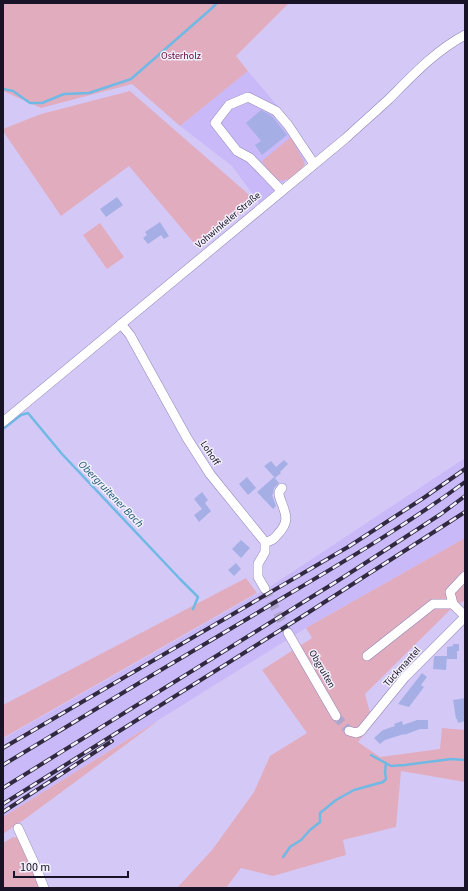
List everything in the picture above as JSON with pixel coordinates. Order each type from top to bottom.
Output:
[{"type":"street","name":"Vohwinkeler Straße","points":[[3,422],[280,190],[353,132],[430,59],[441,50],[465,35]]},
{"type":"street","points":[[280,190],[250,158],[237,150],[215,123],[229,105],[248,97],[276,111],[288,125],[314,164]]},
{"type":"street","name":"Lohoff","points":[[121,324],[130,335],[187,438],[210,474],[265,542]]},
{"type":"street","points":[[265,589],[258,577],[258,564],[265,552],[265,542],[272,541],[283,529],[286,522],[286,515],[278,495],[282,488]]},
{"type":"street","points":[[465,576],[450,592],[453,604],[465,616]]},
{"type":"street","points":[[367,656],[433,604],[453,604]]},
{"type":"street","name":"Tückmantel","points":[[353,732],[361,731],[405,677],[465,616]]},
{"type":"street","name":"Obgruiten","points":[[288,633],[336,716]]},
{"type":"street","points":[[18,828],[42,880],[44,888]]},
{"type":"shaded area","points":[[248,71],[286,116],[314,154],[260,204],[232,166],[180,126]]},
{"type":"shaded area","points":[[465,458],[465,538],[306,628],[3,817],[3,739],[271,586]]},
{"type":"green space","name":"Osterholz","points":[[3,3],[289,3],[236,56],[248,71],[180,126],[132,84],[41,108],[3,91]]},
{"type":"green space","points":[[130,91],[255,200],[199,249],[129,166],[61,216],[3,131],[3,129],[41,114]]},
{"type":"green space","points":[[291,137],[305,164],[297,173],[287,180],[279,180],[272,175],[262,161]]},
{"type":"green space","points":[[100,223],[124,257],[107,269],[83,235]]},
{"type":"green space","points":[[465,538],[465,600],[450,610],[365,694],[373,724],[358,742],[380,757],[440,749],[442,728],[465,730],[465,782],[401,771],[396,827],[343,840],[346,855],[273,876],[241,868],[226,888],[177,888],[212,850],[254,792],[270,756],[307,733],[262,670],[312,638],[306,628]]},
{"type":"green space","points":[[246,578],[257,593],[3,738],[3,705]]},
{"type":"green space","points":[[159,720],[25,819],[3,834],[3,817]]},
{"type":"green space","points":[[13,837],[19,838],[41,888],[3,888],[3,843]]},
{"type":"building","points":[[261,110],[272,116],[287,135],[262,155],[255,145],[261,141],[246,123]]},
{"type":"building","points":[[117,197],[123,205],[106,217],[100,209]]},
{"type":"building","points":[[160,222],[169,236],[164,239],[161,235],[148,244],[143,238],[147,235],[145,232]]},
{"type":"building","points":[[284,460],[288,464],[275,478],[264,466],[271,461],[276,467]]},
{"type":"building","points":[[247,477],[256,488],[248,495],[239,484]]},
{"type":"building","points":[[274,477],[279,483],[274,488],[272,495],[276,506],[273,509],[257,492]]},
{"type":"building","points":[[202,492],[208,500],[205,503],[211,511],[199,522],[194,515],[202,509],[194,499]]},
{"type":"building","points":[[241,540],[250,548],[241,558],[232,549]]},
{"type":"building","points":[[236,563],[241,569],[234,576],[228,570]]},
{"type":"building","points":[[453,644],[459,644],[457,659],[447,659],[447,647],[453,646]]},
{"type":"building","points":[[435,656],[447,656],[446,670],[433,669]]},
{"type":"building","points":[[422,673],[427,677],[421,685],[424,687],[409,707],[398,704]]},
{"type":"building","points":[[465,698],[465,721],[458,723],[453,700]]},
{"type":"building","points":[[417,720],[428,720],[428,729],[420,729],[404,734],[385,740],[380,744],[374,738],[383,730],[395,726],[394,724],[402,721],[403,725]]},
{"type":"waterway","points":[[3,89],[13,91],[30,103],[42,103],[64,94],[89,93],[131,79],[217,3]]},
{"type":"waterway","name":"Obergruitener Bach","points":[[3,429],[21,415],[28,413],[62,454],[198,597],[193,609]]},
{"type":"waterway","name":"Obergruitener Bach","points":[[371,755],[391,766],[451,759],[465,760]]},
{"type":"waterway","points":[[283,857],[290,847],[301,840],[320,822],[320,813],[336,800],[354,790],[383,782],[386,779],[386,763]]},
{"type":"tunnel","points":[[265,589],[288,633]]},
{"type":"tunnel","points":[[336,716],[349,731]]},
{"type":"railway","points":[[3,748],[348,547],[465,469]]},
{"type":"railway","points":[[3,765],[355,555],[465,482]]},
{"type":"railway","points":[[3,788],[339,580],[441,514],[465,496]]},
{"type":"railway","points":[[3,804],[306,614],[465,512]]},
{"type":"railway","points":[[3,812],[112,741]]}]
